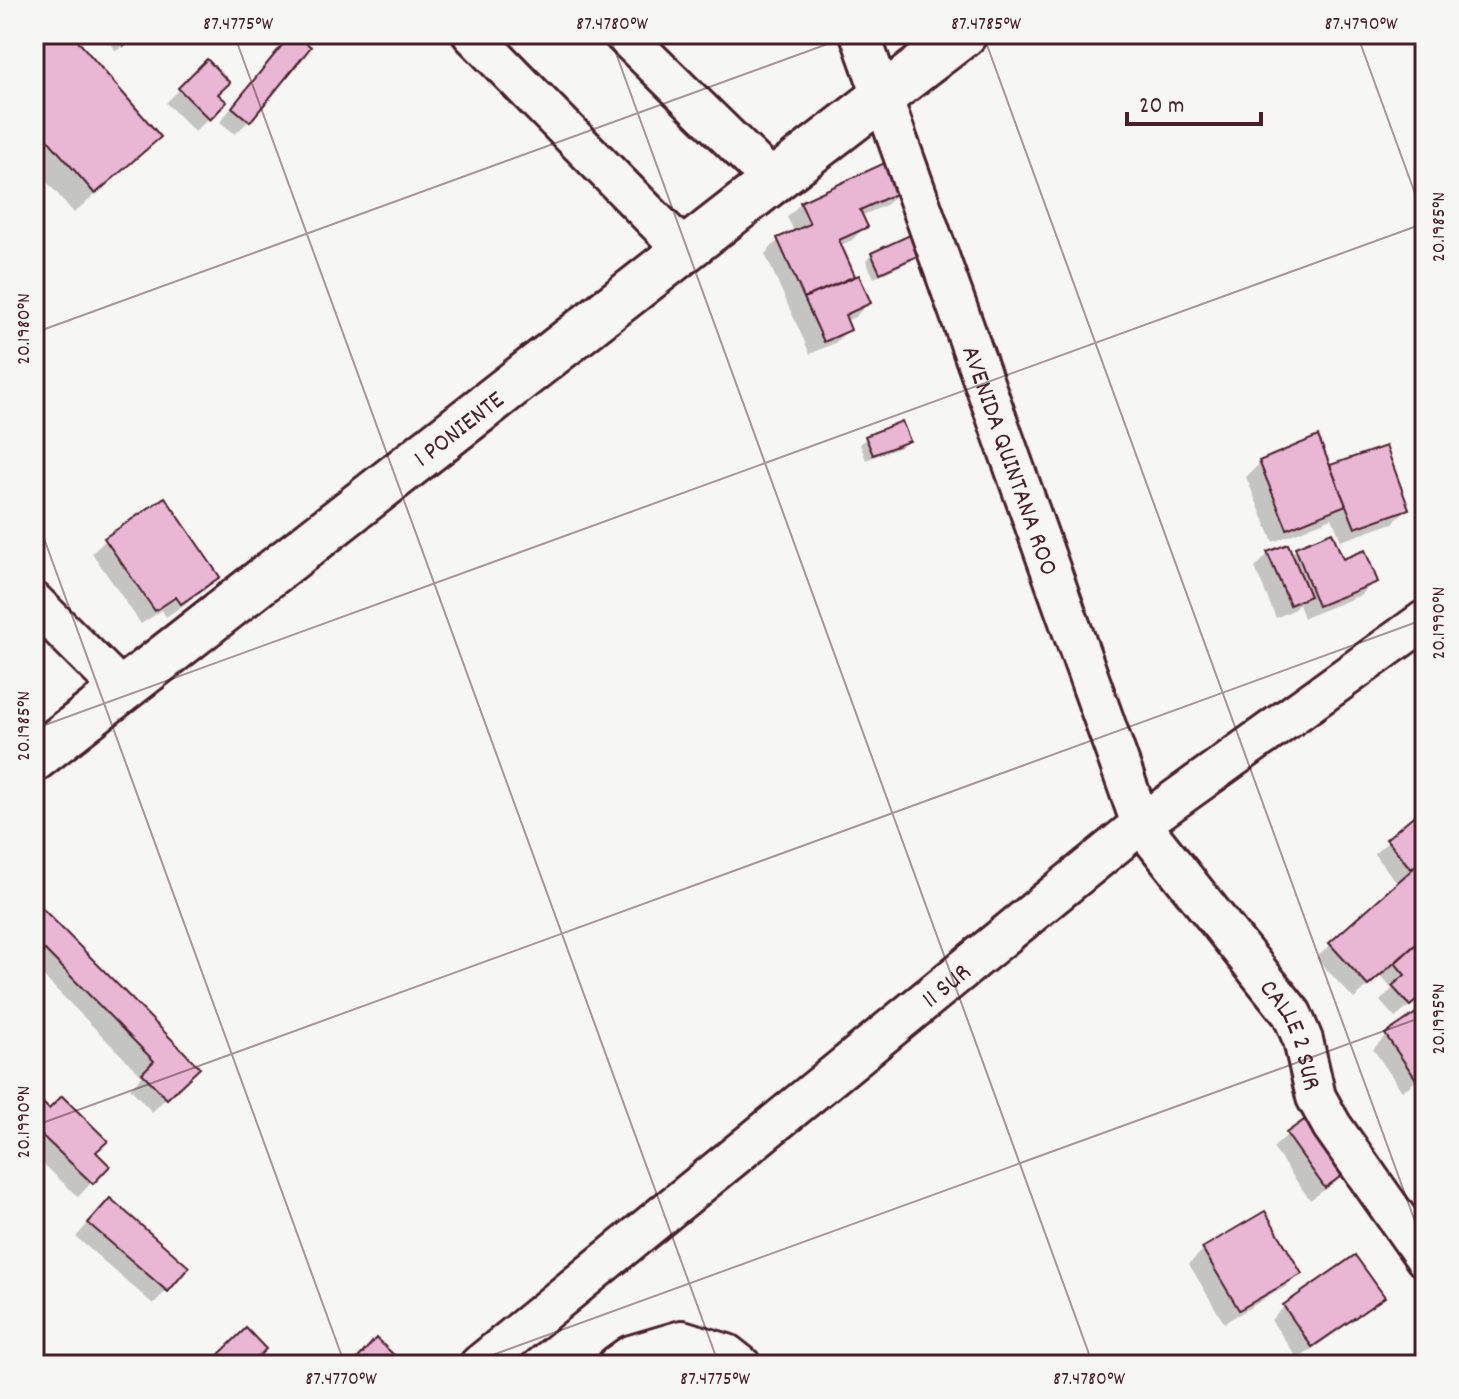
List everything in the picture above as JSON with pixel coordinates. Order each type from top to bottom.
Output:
[{"type":"street","points":[[472,34],[685,251]]},
{"type":"street","points":[[623,34],[773,181]]},
{"type":"street","name":"AVENIDA QUINTANA ROO","points":[[860,34],[1141,824]]},
{"type":"street","name":"1 PONIENTE","points":[[34,759],[964,34]]},
{"type":"street","points":[[34,602],[122,690]]},
{"type":"street","name":"11 SUR","points":[[479,1365],[1141,824],[1425,620]]},
{"type":"street","name":"CALLE 2 SUR","points":[[1141,824],[1292,1014],[1303,1040],[1316,1097],[1332,1126],[1425,1258]]},
{"type":"street","points":[[617,1365],[631,1355],[682,1340],[727,1354],[741,1365]]},
{"type":"building","points":[[34,34],[72,34],[161,137],[95,194],[34,124]]},
{"type":"building","points":[[115,34],[141,34],[124,46]]},
{"type":"building","points":[[291,34],[311,47],[250,122],[232,107]]},
{"type":"building","points":[[207,59],[230,83],[218,94],[227,102],[210,120],[178,88]]},
{"type":"building","points":[[889,161],[902,191],[860,210],[868,227],[839,240],[855,276],[804,298],[777,238],[810,224],[800,202]]},
{"type":"building","points":[[912,234],[920,255],[880,273],[871,253]]},
{"type":"building","points":[[859,275],[871,303],[845,315],[851,330],[824,342],[804,298]]},
{"type":"building","points":[[902,421],[910,441],[873,455],[865,436]]},
{"type":"building","points":[[1318,436],[1346,505],[1287,529],[1259,461]]},
{"type":"building","points":[[1386,446],[1409,509],[1355,528],[1330,465]]},
{"type":"building","points":[[165,497],[220,577],[181,604],[176,597],[155,611],[104,538]]},
{"type":"building","points":[[1332,532],[1343,559],[1365,550],[1378,582],[1318,606],[1295,547]]},
{"type":"building","points":[[1288,544],[1310,596],[1290,605],[1267,552]]},
{"type":"building","points":[[1425,806],[1425,858],[1411,869],[1386,839]]},
{"type":"building","points":[[1425,858],[1425,936],[1368,986],[1329,943]]},
{"type":"building","points":[[37,903],[200,1068],[167,1099],[142,1073],[154,1061],[45,950],[34,960],[34,907]]},
{"type":"building","points":[[1425,936],[1425,993],[1410,1006],[1392,986],[1405,975],[1395,963]]},
{"type":"building","points":[[1425,1007],[1425,1073],[1416,1079],[1385,1034]]},
{"type":"building","points":[[34,1094],[49,1109],[62,1096],[108,1141],[96,1152],[110,1166],[93,1184],[34,1128]]},
{"type":"building","points":[[1314,1113],[1352,1168],[1325,1188],[1286,1133]]},
{"type":"building","points":[[110,1198],[189,1267],[168,1292],[88,1223]]},
{"type":"building","points":[[1265,1211],[1302,1274],[1239,1310],[1202,1248]]},
{"type":"building","points":[[1355,1255],[1385,1297],[1312,1347],[1283,1305]]},
{"type":"building","points":[[246,1328],[266,1349],[257,1358],[264,1365],[208,1365]]},
{"type":"building","points":[[376,1338],[395,1356],[386,1365],[352,1365]]}]
